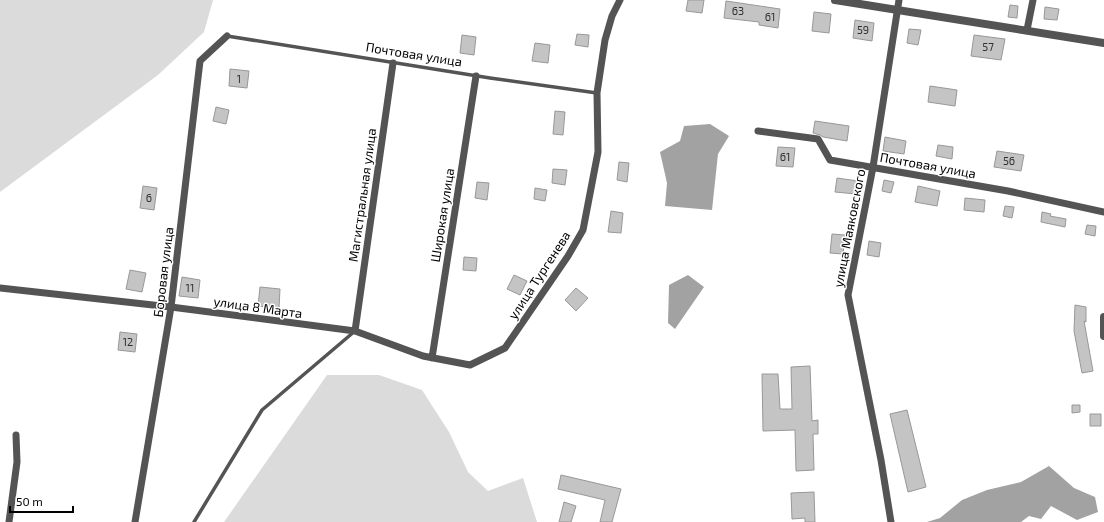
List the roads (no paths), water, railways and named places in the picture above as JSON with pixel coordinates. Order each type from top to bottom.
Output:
[{"type":"street","name":"улица Тургенева","points":[[505,348],[568,256],[583,230],[598,152],[597,93],[605,40],[612,16],[620,0]]},
{"type":"street","points":[[835,0],[1104,43]]},
{"type":"street","name":"улица Маяковского","points":[[891,522],[881,460],[848,295],[873,167],[899,0]]},
{"type":"street","points":[[1027,30],[1033,0]]},
{"type":"street","name":"Боровая улица","points":[[135,522],[171,307],[200,61],[227,36]]},
{"type":"street","name":"Магистральная улица","points":[[355,332],[393,63]]},
{"type":"street","name":"Широкая улица","points":[[432,358],[476,76]]},
{"type":"street","name":"Почтовая улица","points":[[758,131],[818,138],[830,160],[1008,191],[1104,212]]},
{"type":"street","name":"улица 8 Марта","points":[[0,288],[171,307],[355,332],[423,356],[470,365],[505,348]]},
{"type":"street","points":[[1104,317],[1104,336]]},
{"type":"street","points":[[9,522],[17,462],[16,435]]},
{"type":"lane","name":"Почтовая улица","points":[[227,36],[476,76],[597,93]]},
{"type":"lane","points":[[194,522],[262,410],[355,332]]}]
